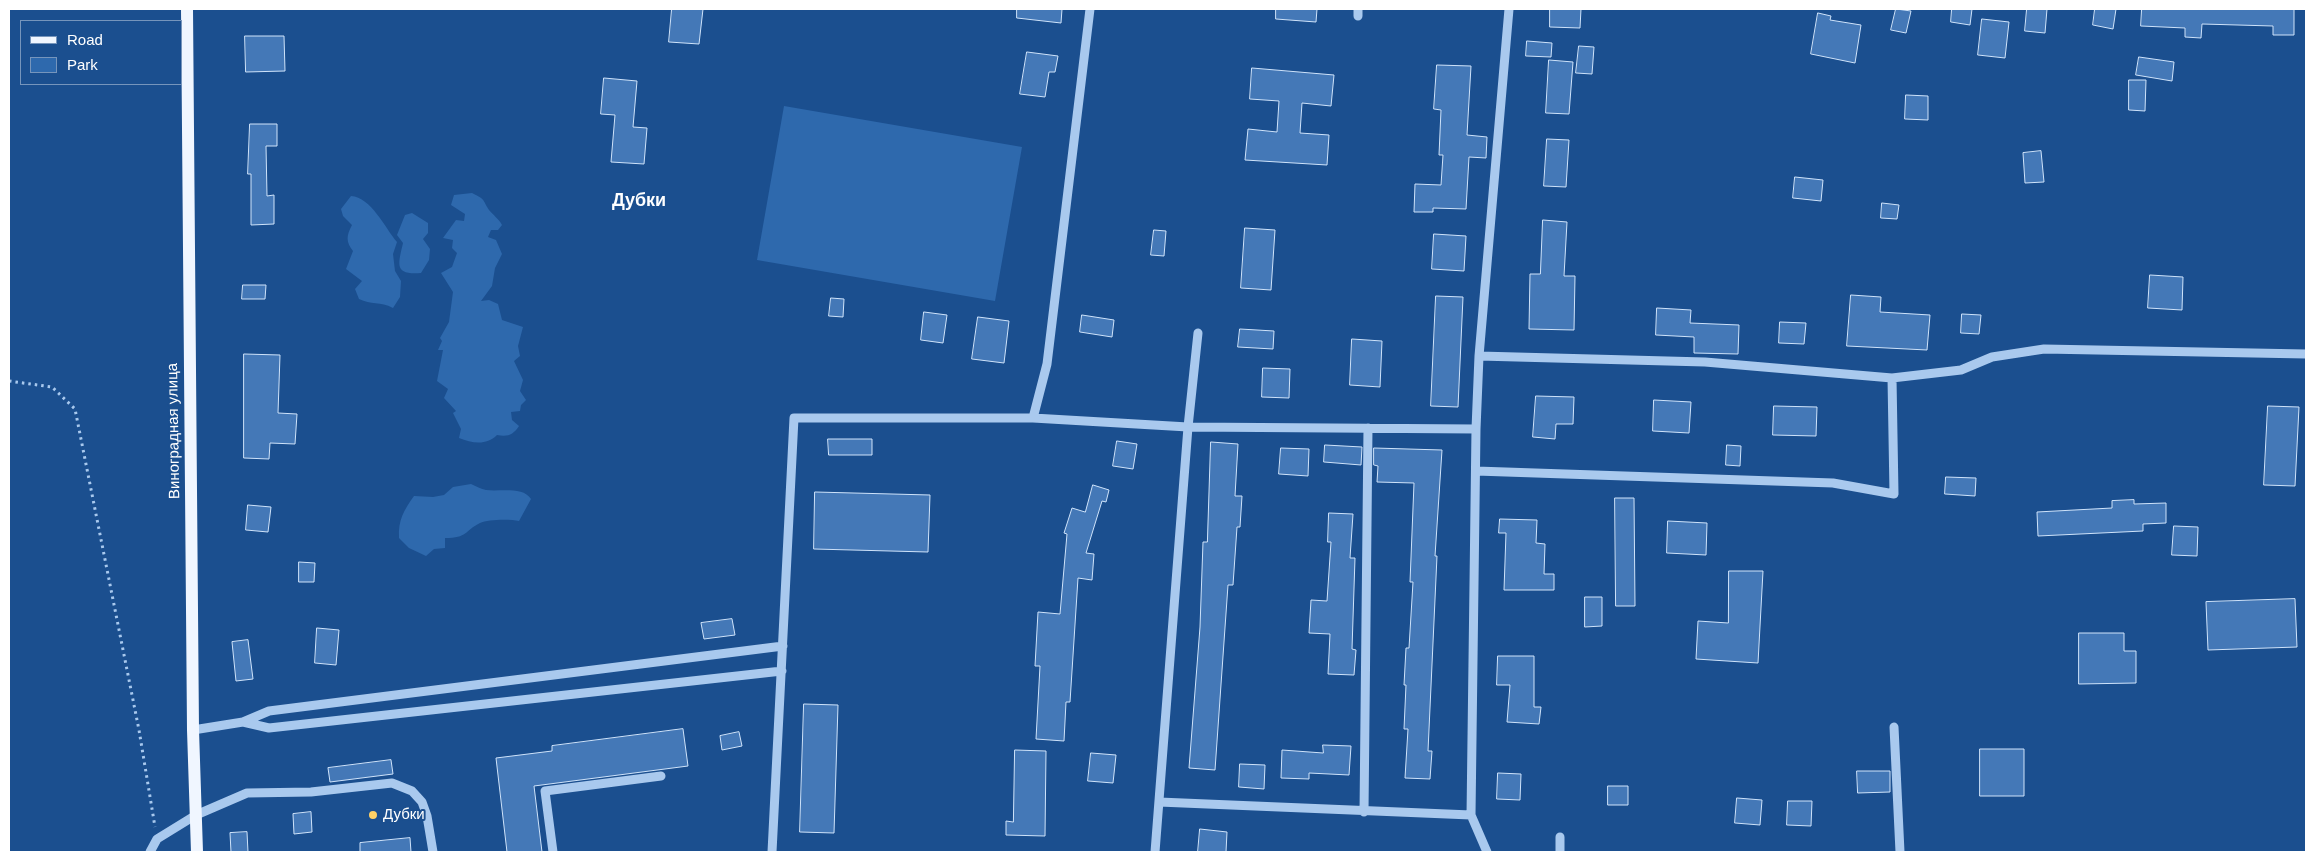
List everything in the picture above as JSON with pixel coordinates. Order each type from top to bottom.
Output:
[{"type":"main road","name":"Виноградная улица","points":[[187,9],[193,730],[197,852]]},
{"type":"street","points":[[1033,418],[1047,364],[1090,9]]},
{"type":"street","points":[[1487,852],[1471,815],[1476,429],[1479,356],[1509,9]]},
{"type":"street","points":[[1155,852],[1188,427],[1198,333]]},
{"type":"street","points":[[1479,356],[1706,362],[1892,378],[1960,370],[1992,357],[2044,349],[2306,354]]},
{"type":"street","points":[[1476,470],[1833,483],[1894,494],[1892,378]]},
{"type":"street","points":[[772,852],[794,418],[1033,418],[1188,427],[1476,429]]},
{"type":"street","points":[[1364,812],[1368,428]]},
{"type":"street","points":[[193,730],[243,722],[269,711],[783,646]]},
{"type":"street","points":[[243,722],[269,728],[782,671]]},
{"type":"street","points":[[1894,727],[1900,852]]},
{"type":"street","points":[[553,852],[545,791],[661,776]]},
{"type":"street","points":[[150,852],[157,839],[196,815],[247,793],[311,792],[392,783],[412,790],[422,802],[427,816],[432,852]]},
{"type":"street","points":[[1159,802],[1471,815]]},
{"type":"street","points":[[1560,837],[1560,852]]},
{"type":"path","points":[[9,381],[52,387],[75,409],[139,730],[157,839]]},
{"type":"green space","points":[[784,106],[1022,147],[995,301],[757,260]]},
{"type":"green space","points":[[472,193],[483,200],[502,225],[498,230],[491,230],[488,237],[496,240],[502,254],[495,268],[492,286],[481,301],[489,300],[498,304],[502,320],[523,327],[518,346],[520,356],[514,361],[523,380],[520,391],[526,400],[521,405],[520,411],[511,412],[512,420],[519,426],[510,435],[497,435],[484,442],[459,438],[461,429],[453,413],[456,411],[444,398],[448,389],[437,381],[443,350],[438,350],[442,341],[440,338],[449,322],[453,292],[441,273],[452,267],[457,253],[452,248],[453,240],[443,238],[456,220],[464,221],[465,214],[451,205],[454,195]]},
{"type":"green space","points":[[351,196],[358,198],[371,207],[397,242],[393,254],[395,271],[401,281],[400,297],[393,308],[384,304],[359,299],[355,289],[362,281],[346,269],[353,251],[348,239],[352,225],[343,216],[341,209]]},
{"type":"green space","points":[[412,213],[428,223],[428,233],[423,239],[430,249],[429,260],[421,273],[406,272],[402,270],[399,263],[403,243],[397,235],[405,215]]},
{"type":"green space","points":[[471,484],[486,490],[522,492],[531,499],[519,521],[500,520],[480,523],[458,537],[445,538],[445,548],[434,549],[426,556],[409,548],[399,538],[402,516],[414,496],[433,497],[444,495],[453,487]]},
{"type":"building","points":[[672,9],[703,9],[699,44],[669,42]]},
{"type":"building","points":[[1017,9],[1062,9],[1061,23],[1017,18]]},
{"type":"building","points":[[1276,9],[1317,9],[1316,22],[1276,19]]},
{"type":"building","points":[[1550,9],[1581,9],[1580,28],[1550,27]]},
{"type":"building","points":[[1896,9],[1911,11],[1906,33],[1891,30]]},
{"type":"building","points":[[1952,9],[1972,9],[1970,25],[1951,22]]},
{"type":"building","points":[[2027,9],[2047,9],[2045,33],[2025,31]]},
{"type":"building","points":[[2095,9],[2116,9],[2113,29],[2093,25]]},
{"type":"building","points":[[2142,9],[2294,9],[2294,35],[2273,35],[2273,26],[2202,24],[2201,38],[2185,37],[2185,28],[2141,26]]},
{"type":"building","points":[[1818,13],[1831,16],[1830,20],[1861,25],[1855,63],[1811,54]]},
{"type":"building","points":[[1982,19],[2009,22],[2005,58],[1978,55]]},
{"type":"building","points":[[245,36],[284,36],[285,71],[246,72]]},
{"type":"building","points":[[1527,41],[1552,43],[1551,57],[1526,56]]},
{"type":"building","points":[[1579,46],[1594,47],[1592,74],[1576,73]]},
{"type":"building","points":[[1027,52],[1058,56],[1055,72],[1049,72],[1045,97],[1020,94]]},
{"type":"building","points":[[2139,57],[2174,62],[2172,81],[2136,75]]},
{"type":"building","points":[[1549,60],[1573,62],[1569,114],[1546,113]]},
{"type":"building","points":[[1437,65],[1471,66],[1467,135],[1487,137],[1486,158],[1469,157],[1466,209],[1433,208],[1433,212],[1414,212],[1415,184],[1441,185],[1443,155],[1439,155],[1441,110],[1434,109]]},
{"type":"building","points":[[1252,68],[1334,75],[1331,106],[1302,103],[1300,133],[1329,135],[1327,165],[1245,160],[1248,129],[1277,132],[1279,101],[1250,99]]},
{"type":"building","points":[[604,78],[637,81],[633,127],[647,128],[644,164],[611,162],[615,115],[601,114]]},
{"type":"building","points":[[2129,80],[2146,80],[2145,111],[2129,110]]},
{"type":"building","points":[[1906,95],[1928,96],[1928,120],[1905,119]]},
{"type":"building","points":[[250,124],[277,124],[277,146],[266,146],[267,196],[274,195],[274,224],[251,225],[251,174],[248,174]]},
{"type":"building","points":[[1547,139],[1569,140],[1566,187],[1544,186]]},
{"type":"building","points":[[2041,151],[2044,182],[2025,183],[2023,153]]},
{"type":"building","points":[[1795,177],[1823,180],[1821,201],[1793,198]]},
{"type":"building","points":[[1882,203],[1899,205],[1897,219],[1881,218]]},
{"type":"building","points":[[1543,220],[1567,222],[1564,276],[1575,276],[1574,330],[1529,329],[1530,274],[1540,274]]},
{"type":"building","points":[[1245,228],[1275,230],[1271,290],[1241,288]]},
{"type":"building","points":[[1154,230],[1166,231],[1164,256],[1151,255]]},
{"type":"building","points":[[1434,234],[1466,236],[1464,271],[1432,269]]},
{"type":"building","points":[[2150,275],[2183,277],[2182,310],[2148,308]]},
{"type":"building","points":[[243,285],[266,285],[265,299],[242,299]]},
{"type":"building","points":[[1851,295],[1881,297],[1880,312],[1930,315],[1927,350],[1847,346]]},
{"type":"building","points":[[1436,296],[1463,297],[1458,407],[1431,406]]},
{"type":"building","points":[[831,298],[844,299],[843,317],[829,316]]},
{"type":"building","points":[[1657,308],[1691,310],[1690,323],[1739,325],[1738,354],[1694,353],[1694,337],[1656,335]]},
{"type":"building","points":[[924,312],[947,315],[943,343],[921,340]]},
{"type":"building","points":[[1962,314],[1981,315],[1979,334],[1961,333]]},
{"type":"building","points":[[1082,315],[1114,320],[1112,337],[1080,332]]},
{"type":"building","points":[[978,317],[1009,321],[1004,363],[972,359]]},
{"type":"building","points":[[1780,322],[1806,323],[1804,344],[1779,343]]},
{"type":"building","points":[[1240,329],[1274,331],[1273,349],[1238,347]]},
{"type":"building","points":[[1352,339],[1382,341],[1380,387],[1350,385]]},
{"type":"building","points":[[244,354],[280,355],[278,413],[297,414],[295,444],[270,443],[269,459],[244,458]]},
{"type":"building","points":[[1263,368],[1290,369],[1289,398],[1262,397]]},
{"type":"building","points":[[1536,396],[1574,397],[1573,424],[1556,424],[1555,439],[1533,437]]},
{"type":"building","points":[[1654,400],[1691,402],[1689,433],[1653,431]]},
{"type":"building","points":[[1774,406],[1817,407],[1816,436],[1773,435]]},
{"type":"building","points":[[2268,406],[2299,407],[2295,486],[2264,485]]},
{"type":"building","points":[[828,439],[872,439],[872,455],[829,455]]},
{"type":"building","points":[[1117,441],[1137,444],[1133,469],[1113,466]]},
{"type":"building","points":[[1211,442],[1238,444],[1235,496],[1242,496],[1240,527],[1237,527],[1233,585],[1228,585],[1215,770],[1189,768],[1200,627],[1203,542],[1207,542]]},
{"type":"building","points":[[1325,445],[1362,447],[1361,465],[1324,462]]},
{"type":"building","points":[[1727,445],[1741,446],[1740,466],[1726,465]]},
{"type":"building","points":[[1281,448],[1309,449],[1308,476],[1279,474]]},
{"type":"building","points":[[1374,448],[1442,450],[1435,556],[1437,556],[1428,751],[1432,751],[1430,779],[1405,778],[1408,729],[1404,729],[1406,685],[1404,685],[1406,648],[1409,648],[1413,582],[1410,582],[1414,483],[1377,482],[1378,466],[1374,465]]},
{"type":"building","points":[[1946,477],[1976,478],[1975,496],[1945,494]]},
{"type":"building","points":[[1093,485],[1109,490],[1106,502],[1102,501],[1086,553],[1094,554],[1092,580],[1078,578],[1070,702],[1066,702],[1064,741],[1036,739],[1040,666],[1035,666],[1038,612],[1060,614],[1067,534],[1064,533],[1072,508],[1085,512]]},
{"type":"building","points":[[815,492],[930,495],[928,552],[814,549]]},
{"type":"building","points":[[1615,498],[1634,498],[1635,606],[1616,606]]},
{"type":"building","points":[[2134,500],[2134,504],[2166,503],[2166,523],[2143,524],[2143,531],[2038,536],[2037,512],[2112,508],[2112,501]]},
{"type":"building","points":[[248,505],[271,507],[268,532],[246,530]]},
{"type":"building","points":[[1329,513],[1353,514],[1350,558],[1355,558],[1352,649],[1356,650],[1354,675],[1328,674],[1330,634],[1309,633],[1311,600],[1327,601],[1331,542],[1328,542]]},
{"type":"building","points":[[1500,519],[1537,520],[1536,543],[1545,544],[1544,574],[1554,574],[1554,590],[1504,590],[1506,533],[1499,533]]},
{"type":"building","points":[[1668,521],[1707,523],[1706,555],[1667,553]]},
{"type":"building","points":[[2174,526],[2198,527],[2197,556],[2172,555]]},
{"type":"building","points":[[299,562],[315,563],[314,582],[299,582]]},
{"type":"building","points":[[1729,571],[1763,571],[1758,663],[1696,659],[1698,621],[1728,623]]},
{"type":"building","points":[[1585,597],[1602,597],[1602,626],[1585,627]]},
{"type":"building","points":[[2295,599],[2297,647],[2208,650],[2206,602]]},
{"type":"building","points":[[732,619],[735,635],[704,639],[701,623]]},
{"type":"building","points":[[317,628],[339,630],[336,665],[315,663]]},
{"type":"building","points":[[2079,633],[2124,633],[2124,651],[2136,651],[2136,683],[2079,684]]},
{"type":"building","points":[[248,640],[253,679],[236,681],[232,642]]},
{"type":"building","points":[[1498,656],[1534,656],[1534,707],[1541,707],[1539,724],[1507,722],[1510,685],[1497,685]]},
{"type":"building","points":[[804,704],[838,705],[834,833],[800,832]]},
{"type":"building","points":[[683,729],[688,766],[534,786],[542,852],[507,852],[496,758],[552,751],[552,746]]},
{"type":"building","points":[[739,732],[742,746],[722,750],[720,736]]},
{"type":"building","points":[[1323,745],[1351,746],[1349,775],[1309,773],[1309,779],[1281,778],[1282,750],[1323,753]]},
{"type":"building","points":[[1980,749],[2024,749],[2024,796],[1980,796]]},
{"type":"building","points":[[1015,750],[1046,751],[1045,836],[1006,835],[1006,821],[1013,822]]},
{"type":"building","points":[[1091,753],[1116,755],[1113,783],[1088,781]]},
{"type":"building","points":[[391,760],[393,774],[330,782],[328,768]]},
{"type":"building","points":[[1240,764],[1265,765],[1264,789],[1239,787]]},
{"type":"building","points":[[1857,771],[1890,771],[1890,792],[1858,793]]},
{"type":"building","points":[[1498,773],[1521,774],[1520,800],[1497,799]]},
{"type":"building","points":[[1608,786],[1628,786],[1628,805],[1608,805]]},
{"type":"building","points":[[1737,798],[1762,800],[1760,825],[1735,823]]},
{"type":"building","points":[[1788,801],[1812,801],[1811,826],[1787,825]]},
{"type":"building","points":[[311,812],[312,832],[294,834],[293,814]]},
{"type":"building","points":[[1200,829],[1227,832],[1226,852],[1198,852]]},
{"type":"building","points":[[247,832],[248,852],[231,852],[230,833]]},
{"type":"building","points":[[410,838],[411,852],[360,852],[360,843]]},
{"type":"place","name":"Дубки","points":[[373,815]]},
{"type":"district","name":"Дубки","points":[[639,201]]}]
